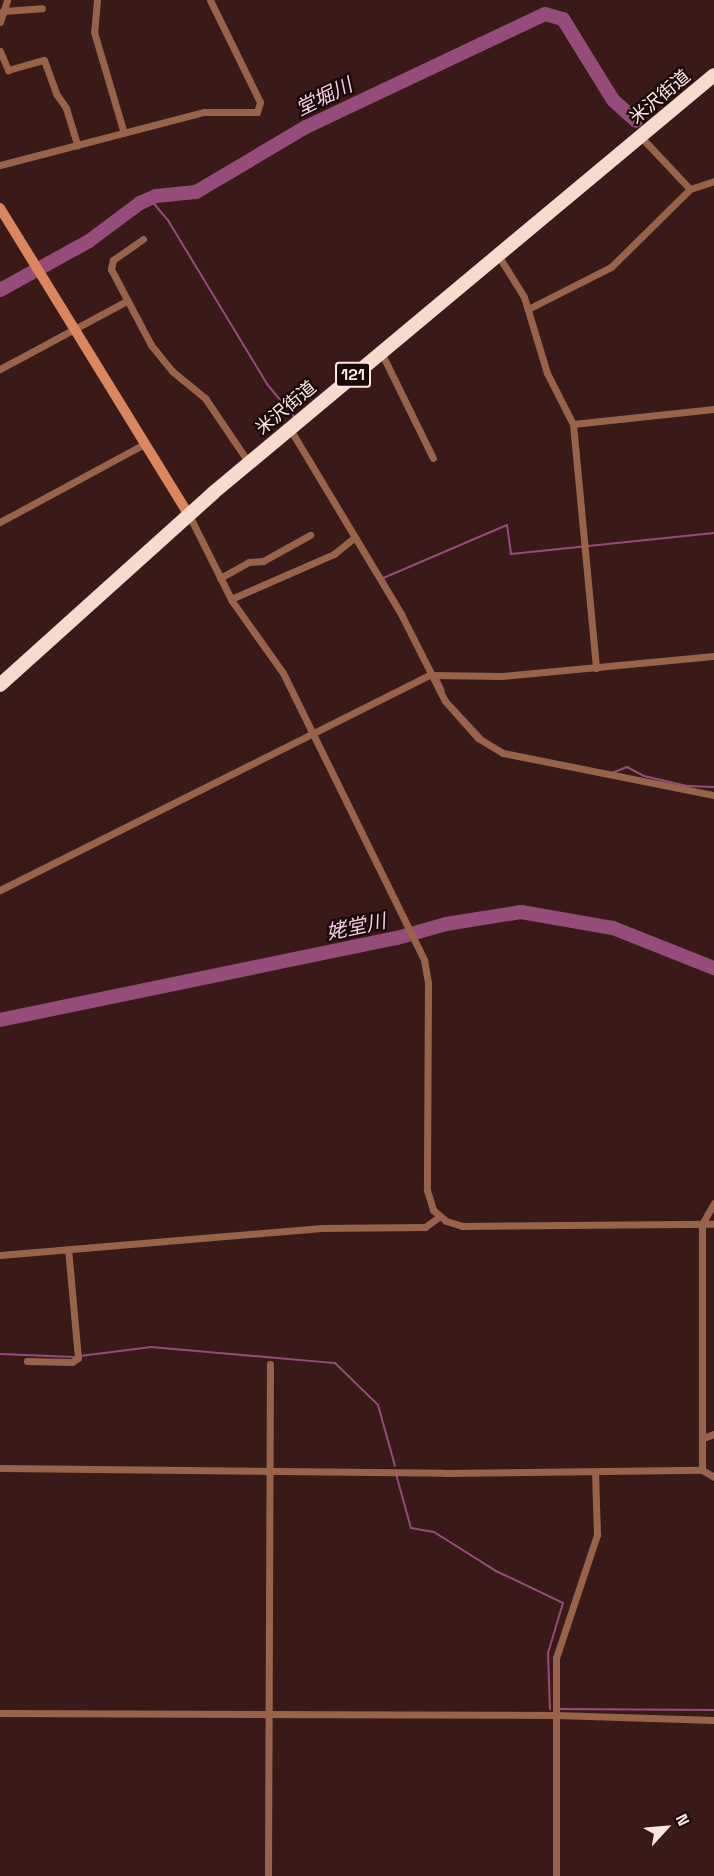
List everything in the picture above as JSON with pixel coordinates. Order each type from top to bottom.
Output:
[{"type":"highway","name":"米沢街道","points":[[2,679],[249,463],[714,75]]},
{"type":"street","points":[[0,22],[8,0]]},
{"type":"street","points":[[97,0],[94,32],[124,133]]},
{"type":"street","points":[[0,165],[204,112],[257,112],[260,102],[210,0]]},
{"type":"street","points":[[3,11],[42,8]]},
{"type":"street","points":[[0,51],[8,70],[44,60],[57,95],[66,108],[77,145]]},
{"type":"street","points":[[640,136],[690,189]]},
{"type":"street","points":[[530,308],[611,267],[690,189],[714,181]]},
{"type":"street","points":[[0,208],[35,269],[189,515],[231,599],[283,673],[426,966],[427,1190],[429,1201],[439,1216],[462,1226],[714,1224]]},
{"type":"street","points":[[142,240],[110,263],[127,301],[151,345],[172,371],[205,398],[249,463]]},
{"type":"street","points":[[498,255],[524,297],[547,373],[573,424],[596,668]]},
{"type":"street","points":[[0,369],[127,301]]},
{"type":"street","points":[[381,352],[433,458]]},
{"type":"street","points":[[573,424],[714,409]]},
{"type":"street","points":[[290,429],[401,614],[430,675],[449,707],[478,738],[499,752],[714,795]]},
{"type":"street","points":[[0,522],[144,444]]},
{"type":"street","points":[[220,578],[249,562],[263,561],[310,535]]},
{"type":"street","points":[[231,599],[334,554],[354,537]]},
{"type":"street","points":[[0,890],[430,675],[502,676],[714,656]]},
{"type":"street","points":[[702,1470],[702,1224],[714,1203]]},
{"type":"street","points":[[0,1255],[322,1228],[425,1227],[439,1216]]},
{"type":"street","points":[[27,1361],[72,1362],[78,1358],[68,1249]]},
{"type":"street","points":[[268,1876],[270,1364]]},
{"type":"street","points":[[703,1437],[714,1434]]},
{"type":"street","points":[[0,1468],[595,1472],[702,1470],[714,1478]]},
{"type":"street","points":[[556,1876],[558,1644],[597,1535],[595,1472]]},
{"type":"street","points":[[0,1713],[556,1715],[714,1720]]},
{"type":"waterway","name":"堂堀川","points":[[0,290],[89,241],[140,203],[156,196],[196,192],[306,127],[545,14],[563,19],[613,100],[636,121]]},
{"type":"waterway","points":[[150,199],[169,222],[267,384],[295,418]]},
{"type":"waterway","points":[[381,579],[507,525],[511,554],[714,533]]},
{"type":"waterway","points":[[438,678],[444,691]]},
{"type":"waterway","points":[[453,706],[482,737]]},
{"type":"waterway","points":[[612,773],[627,767],[644,776],[687,786],[714,787]]},
{"type":"waterway","name":"姥堂川","points":[[0,1020],[397,938],[446,924],[521,912],[613,928],[714,968]]},
{"type":"waterway","points":[[80,1356],[151,1347],[335,1363],[378,1405],[395,1466]]},
{"type":"waterway","points":[[0,1354],[74,1357]]},
{"type":"waterway","points":[[396,1474],[411,1528],[434,1532],[496,1571],[563,1603],[548,1653],[550,1709]]},
{"type":"waterway","points":[[558,1709],[714,1710]]}]
